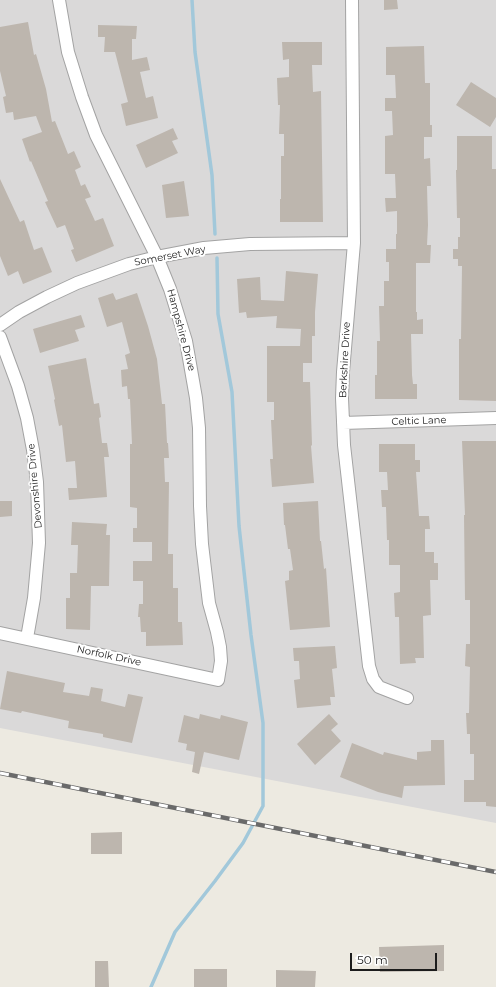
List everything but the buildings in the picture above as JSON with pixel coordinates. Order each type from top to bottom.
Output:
[{"type":"street","name":"Hampshire Drive","points":[[59,0],[68,52],[85,105],[96,134],[157,257],[170,289],[178,313],[191,366],[199,428],[202,544],[210,603],[218,632],[220,647],[221,661],[218,680]]},
{"type":"street","name":"Berkshire Drive","points":[[352,0],[354,243],[344,347],[342,385],[346,467],[369,666],[373,679],[379,687],[407,698]]},
{"type":"street","name":"Somerset Way","points":[[0,325],[19,312],[77,283],[129,264],[157,257],[204,248],[250,244],[354,243]]},
{"type":"street","name":"Devonshire Drive","points":[[0,337],[18,386],[27,418],[33,450],[36,482],[39,543],[36,586],[27,638]]},
{"type":"street","name":"Celtic Lane","points":[[343,423],[496,418]]},
{"type":"street","name":"Norfolk Drive","points":[[0,633],[218,680]]},
{"type":"shaded area","points":[[0,0],[496,0],[496,823],[0,728]]},
{"type":"waterway","points":[[192,0],[195,52],[212,175],[215,234]]},
{"type":"waterway","points":[[151,987],[175,932],[243,843],[263,806],[263,723],[251,635],[239,526],[232,392],[218,314],[217,258]]},
{"type":"railway","points":[[0,773],[496,872]]}]
